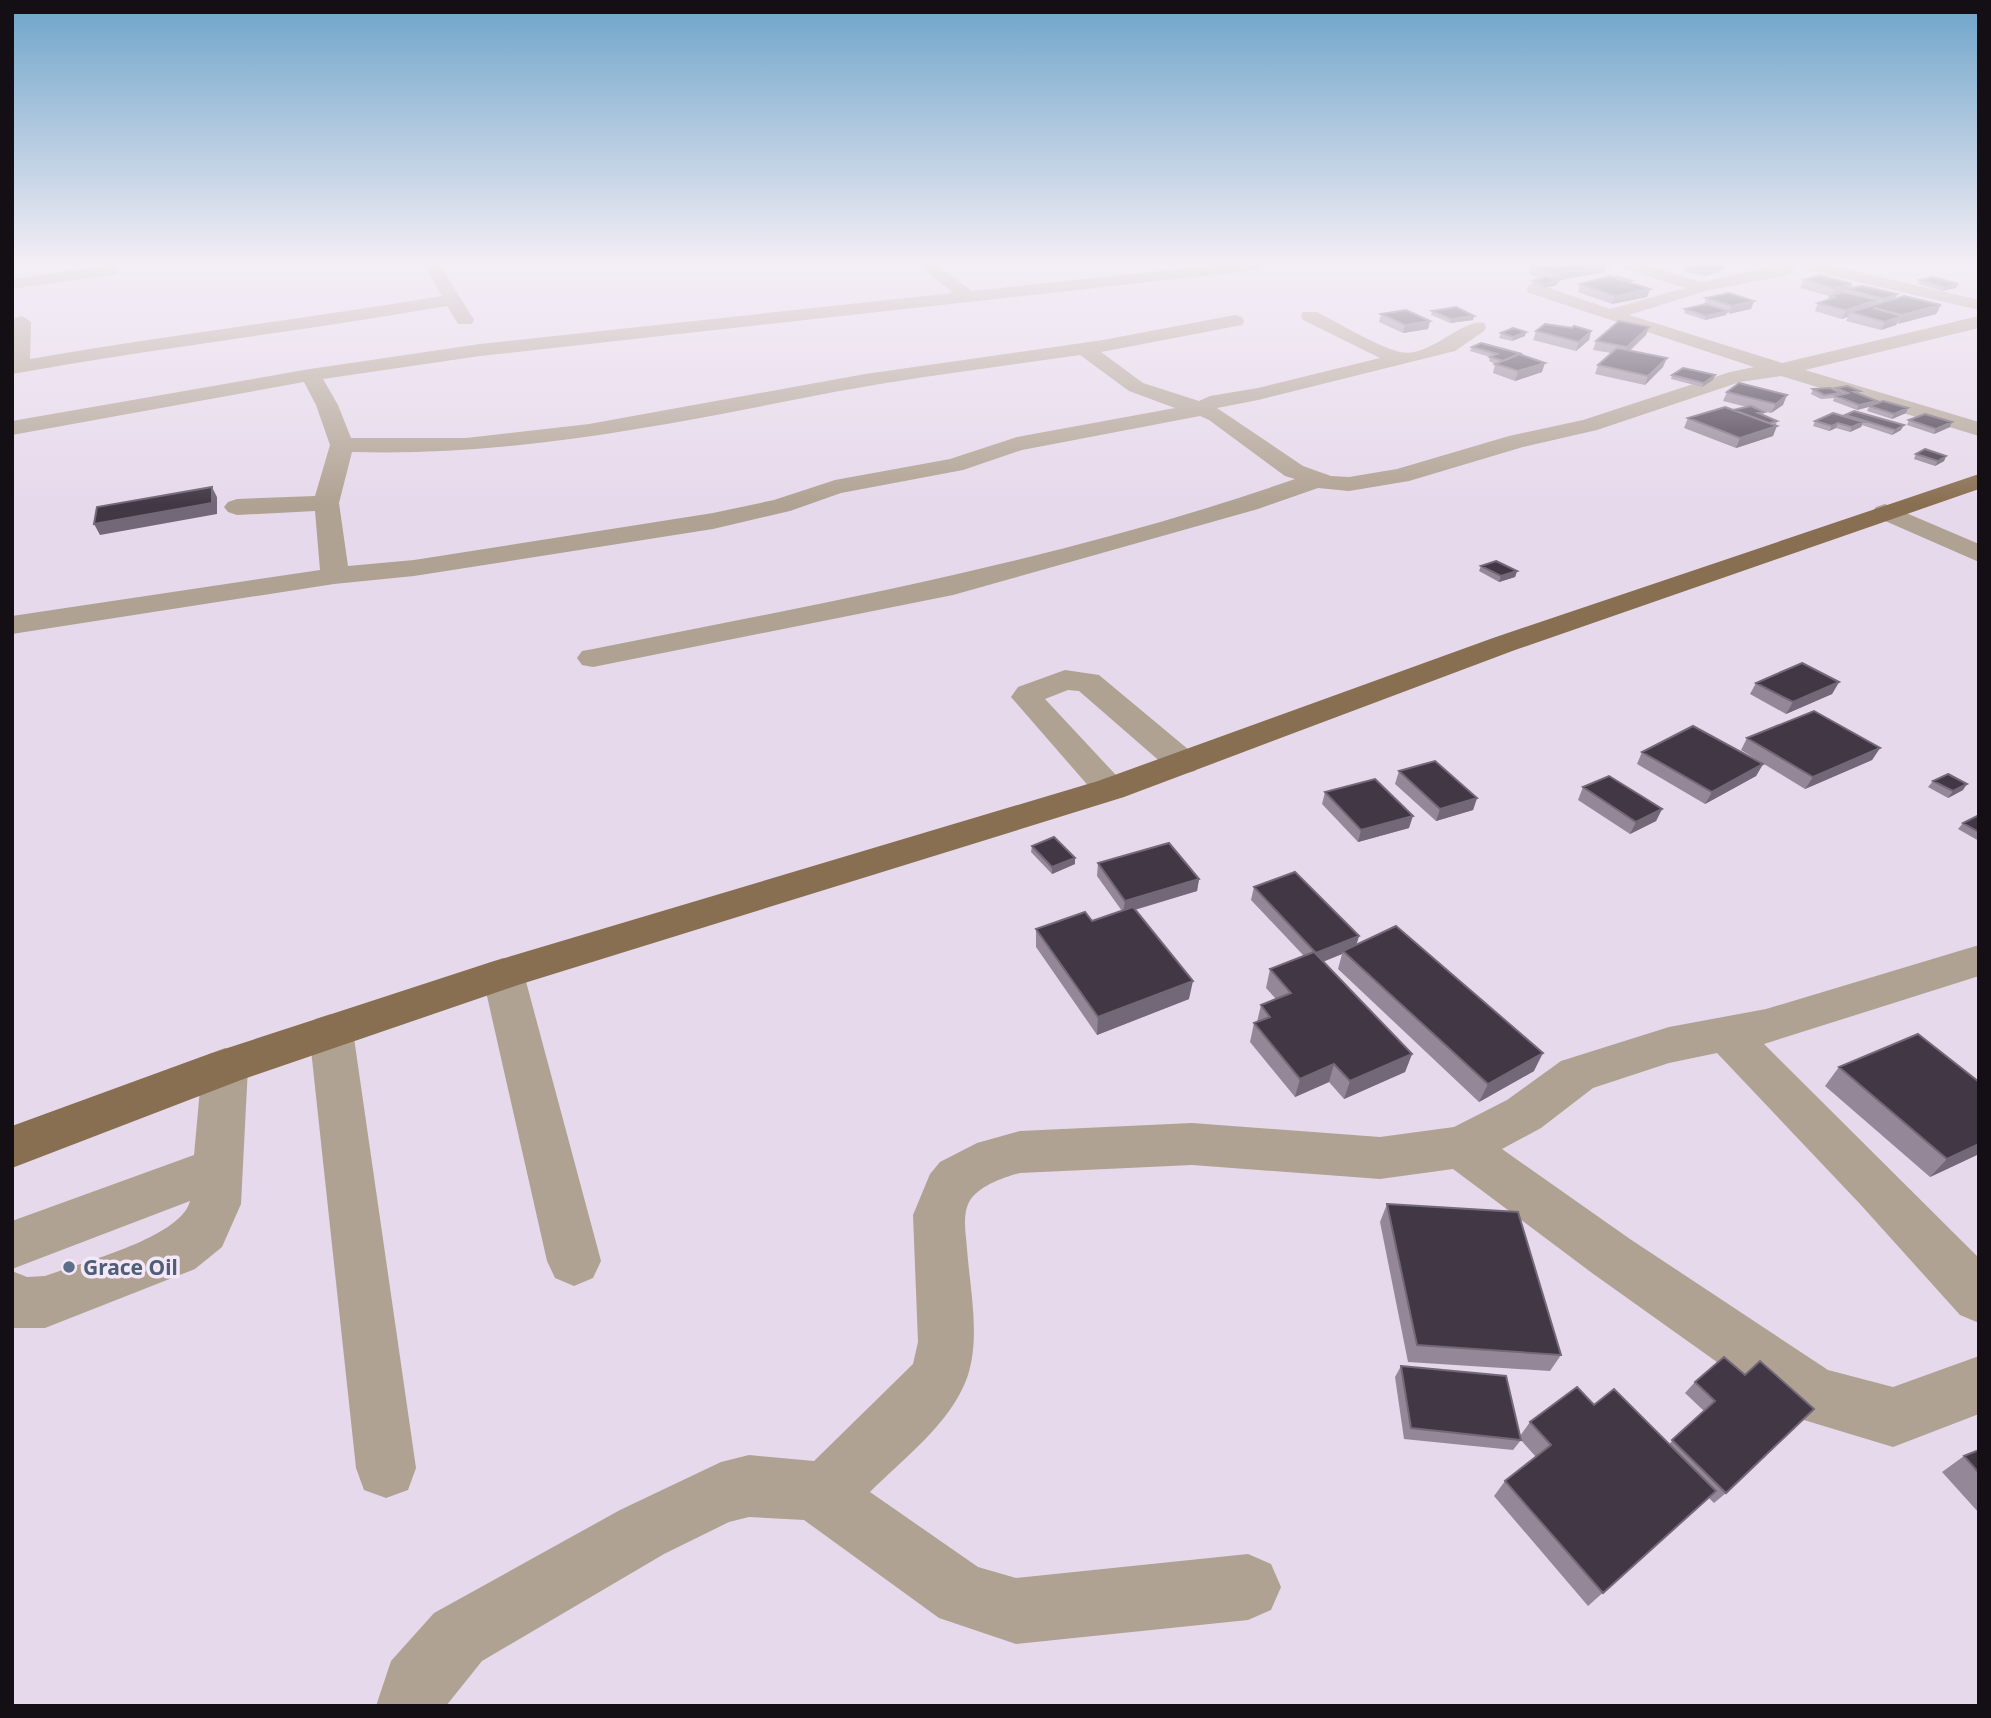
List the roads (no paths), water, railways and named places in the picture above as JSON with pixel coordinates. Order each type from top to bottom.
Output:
[{"type":"main road","points":[[12,1147],[225,1067],[503,974],[1111,789],[1504,644],[1979,481]]},
{"type":"street","points":[[19,345],[16,367],[148,345]]},
{"type":"street","points":[[478,345],[480,350]]},
{"type":"street","points":[[12,428],[310,375],[525,345]]},
{"type":"street","points":[[342,445],[409,449],[521,439],[719,408],[885,376],[1105,345]]},
{"type":"street","points":[[1370,345],[1397,358]]},
{"type":"street","points":[[12,625],[334,576],[414,568],[713,521],[781,506],[835,487],[956,465],[1017,444],[1204,410],[1210,402],[1258,394],[1451,345]]},
{"type":"street","points":[[1702,345],[1779,370],[1805,374],[1979,429]]},
{"type":"street","points":[[1084,349],[1136,387],[1204,410],[1232,425],[1279,462],[1317,480],[1349,484],[1400,476],[1517,441],[1588,425],[1737,376],[1779,370],[1882,345]]},
{"type":"street","points":[[310,375],[327,405],[342,445],[326,503],[335,556],[334,576]]},
{"type":"street","points":[[593,658],[953,586],[1249,504],[1317,480]]},
{"type":"street","points":[[237,506],[326,503]]},
{"type":"street","points":[[1885,512],[1979,554]]},
{"type":"street","points":[[1111,789],[1035,708],[1027,697],[1029,694],[1065,680],[1088,682],[1183,763]]},
{"type":"street","points":[[823,1496],[929,1391],[939,1375],[946,1342],[939,1216],[948,1190],[972,1168],[1020,1152],[1192,1144],[1380,1158],[1461,1147],[1524,1114],[1577,1074],[1669,1045],[1766,1026],[1979,960]]},
{"type":"street","points":[[503,974],[574,1261]]},
{"type":"street","points":[[331,1031],[386,1468]]},
{"type":"street","points":[[1726,1034],[1878,1188],[1979,1297]]},
{"type":"street","points":[[12,1297],[18,1304],[45,1302],[176,1252],[204,1230],[215,1204],[225,1067]]},
{"type":"street","points":[[1461,1147],[1611,1256],[1815,1396],[1893,1417],[1979,1385]]},
{"type":"street","points":[[12,1245],[219,1167]]},
{"type":"street","points":[[411,1706],[415,1685],[458,1637],[642,1532],[721,1493],[749,1486],[807,1489],[823,1496],[962,1595],[1016,1611],[1248,1587]]},
{"type":"place","name":"Grace Oil","points":[[69,1267]]}]
